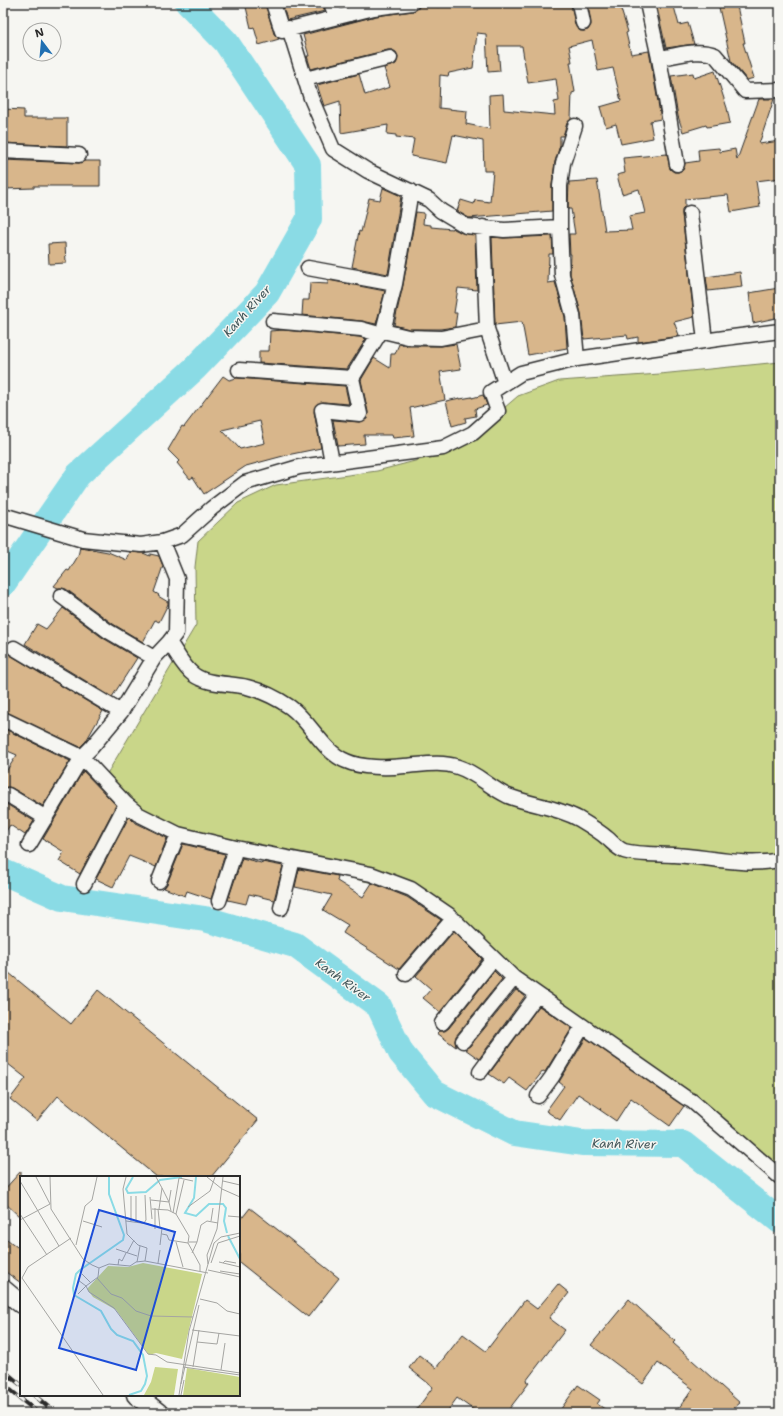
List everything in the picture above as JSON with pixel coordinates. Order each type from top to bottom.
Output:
[{"type":"street","points":[[273,3],[282,31],[384,5],[412,3]]},
{"type":"street","points":[[332,3],[336,17]]},
{"type":"street","points":[[579,3],[583,23]]},
{"type":"street","points":[[647,3],[659,58],[677,164]]},
{"type":"street","points":[[289,28],[311,98],[333,149],[368,171],[429,200],[441,211],[466,226],[504,230],[560,227]]},
{"type":"street","points":[[659,58],[697,52],[708,52],[715,55],[745,91],[780,90]]},
{"type":"street","points":[[305,79],[390,58]]},
{"type":"street","points":[[575,126],[563,163],[560,186],[560,227],[562,275],[573,315],[577,359]]},
{"type":"street","points":[[3,151],[79,155]]},
{"type":"street","points":[[332,462],[322,410],[360,414],[352,378],[381,333],[395,284],[411,191]]},
{"type":"street","points":[[690,213],[704,341]]},
{"type":"street","points":[[482,227],[487,329],[505,382]]},
{"type":"street","points":[[308,268],[395,284]]},
{"type":"street","points":[[273,322],[361,329],[408,337],[441,338],[487,329]]},
{"type":"street","points":[[3,515],[83,539],[142,545],[162,542],[182,535],[212,508],[245,483],[299,467],[443,448],[473,433],[498,410],[491,392],[521,373],[577,359],[725,338],[780,332]]},
{"type":"street","points":[[239,370],[352,378]]},
{"type":"street","points":[[30,845],[82,757],[121,712],[154,658],[176,633],[177,579],[162,542]]},
{"type":"street","points":[[61,596],[108,631],[154,658]]},
{"type":"street","points":[[169,642],[186,666],[200,679],[248,688],[276,698],[291,708],[332,751],[346,761],[378,766],[402,767],[425,764],[445,764],[458,767],[472,773],[496,790],[509,796],[567,813],[594,828],[617,847],[629,852],[676,855],[737,862],[762,863],[780,860]]},
{"type":"street","points":[[14,648],[121,712]]},
{"type":"street","points":[[3,719],[82,757],[126,804],[138,814],[178,834],[236,848],[371,874],[411,889],[453,919],[514,978],[692,1101],[780,1177]]},
{"type":"street","points":[[8,795],[46,818]]},
{"type":"street","points":[[84,884],[126,804]]},
{"type":"street","points":[[159,881],[178,834]]},
{"type":"street","points":[[219,901],[236,848]]},
{"type":"street","points":[[281,908],[293,859]]},
{"type":"street","points":[[406,974],[453,919]]},
{"type":"street","points":[[442,1023],[493,959]]},
{"type":"street","points":[[463,1041],[514,978]]},
{"type":"street","points":[[480,1072],[537,995]]},
{"type":"street","points":[[538,1096],[552,1077],[583,1026]]},
{"type":"street","points":[[3,1289],[20,1303]]},
{"type":"street","points":[[137,1396],[159,1413]]},
{"type":"green space","points":[[780,362],[780,1178],[728,1131],[601,1042],[430,902],[377,884],[208,844],[180,840],[146,826],[105,777],[196,625],[195,567],[198,541],[238,503],[276,485],[377,471],[434,456],[476,432],[518,396],[559,381],[660,374]]},
{"type":"building","points":[[245,3],[265,3],[274,34],[279,39],[259,45],[254,27],[251,28]]},
{"type":"building","points":[[323,3],[325,11],[287,20],[282,4]]},
{"type":"building","points":[[420,3],[436,3],[436,7],[461,3],[462,7],[501,6],[501,4],[571,3],[575,25],[580,31],[584,31],[588,30],[591,25],[588,3],[619,3],[628,32],[626,33],[631,54],[649,51],[661,119],[650,121],[653,138],[621,144],[616,124],[606,127],[600,107],[621,101],[613,68],[598,71],[592,40],[569,46],[575,92],[572,93],[571,119],[567,123],[563,136],[560,136],[560,145],[555,162],[552,185],[552,211],[469,218],[457,211],[461,200],[474,204],[475,200],[490,202],[493,171],[484,171],[483,141],[453,135],[447,163],[411,156],[414,139],[396,137],[396,135],[387,134],[388,125],[341,133],[340,101],[324,106],[317,85],[359,74],[365,95],[390,87],[384,68],[396,64],[398,56],[396,52],[388,50],[311,69],[307,56],[309,56],[303,35],[376,16],[413,11],[417,9]],"holes":[[[477,33],[486,34],[488,72],[500,71],[498,46],[522,46],[528,83],[556,79],[559,101],[554,102],[555,115],[504,110],[503,94],[489,95],[490,129],[466,124],[467,111],[439,108],[440,75],[448,76],[449,73],[473,68]]]},
{"type":"building","points":[[656,3],[673,3],[679,25],[688,23],[694,44],[666,48]]},
{"type":"building","points":[[718,3],[735,3],[737,6],[745,43],[743,43],[754,78],[747,80],[731,61]]},
{"type":"building","points":[[715,71],[727,108],[730,123],[707,127],[706,125],[683,132],[678,116],[671,76],[693,73],[694,78]]},
{"type":"building","points":[[759,99],[774,99],[759,144],[780,141],[780,178],[756,181],[760,207],[731,212],[728,195],[685,199],[685,206],[682,209],[682,214],[694,317],[674,322],[679,335],[674,337],[638,342],[638,337],[628,339],[627,335],[584,339],[581,313],[570,274],[571,254],[569,234],[575,234],[571,209],[568,209],[569,182],[597,180],[605,231],[632,230],[629,216],[645,213],[639,189],[622,194],[617,175],[625,173],[623,158],[667,154],[670,169],[674,172],[683,170],[685,163],[699,161],[698,150],[719,148],[720,152],[735,149],[737,160]]},
{"type":"building","points":[[3,109],[24,110],[24,118],[67,118],[67,146],[3,143]]},
{"type":"building","points":[[3,160],[79,163],[84,161],[100,161],[100,186],[34,186],[34,188],[3,189]]},
{"type":"building","points":[[383,188],[401,196],[388,274],[352,267],[359,231],[361,232],[369,198],[380,200]]},
{"type":"building","points":[[416,212],[424,213],[423,224],[431,225],[431,227],[452,228],[462,233],[475,235],[477,290],[458,288],[454,313],[457,313],[455,327],[440,329],[409,329],[394,325]]},
{"type":"building","points":[[552,236],[553,254],[549,254],[548,283],[555,282],[565,317],[567,348],[528,355],[522,322],[495,325],[492,237]]},
{"type":"building","points":[[65,243],[66,263],[49,264],[48,244]]},
{"type":"building","points":[[740,272],[742,287],[708,291],[706,277]]},
{"type":"building","points":[[328,280],[385,291],[376,324],[362,321],[302,315],[303,300],[309,300],[310,283],[328,284]]},
{"type":"building","points":[[779,288],[780,317],[753,323],[749,293]]},
{"type":"building","points":[[283,330],[359,337],[366,339],[347,369],[259,363],[259,351],[269,351],[270,331]]},
{"type":"building","points":[[399,344],[408,346],[441,346],[456,344],[461,369],[440,372],[445,400],[410,408],[414,436],[393,438],[392,435],[364,435],[365,444],[338,446],[333,420],[359,422],[367,419],[368,412],[361,380],[374,358],[390,368],[391,354],[395,354]]},
{"type":"building","points":[[223,376],[229,380],[237,378],[345,386],[349,404],[323,402],[316,405],[314,412],[321,448],[246,466],[204,494],[193,477],[190,479],[177,463],[179,461],[168,450],[182,426],[184,427]],"holes":[[[260,421],[265,443],[240,449],[222,430]]]},
{"type":"building","points":[[483,395],[487,405],[475,409],[476,416],[465,418],[466,422],[452,426],[446,401],[460,398],[472,398]]},
{"type":"building","points":[[80,547],[108,552],[127,560],[130,552],[143,553],[150,556],[150,554],[159,556],[163,566],[154,592],[168,602],[168,604],[159,622],[155,620],[143,642],[113,624],[66,589],[54,586],[67,570],[69,571],[78,556]]},
{"type":"building","points":[[63,608],[103,638],[137,658],[112,697],[25,644],[37,624],[46,629]]},
{"type":"building","points":[[3,649],[10,655],[103,711],[86,741],[80,747],[3,711]]},
{"type":"building","points":[[3,728],[70,761],[43,806],[12,788],[3,788],[3,776],[17,755],[3,749]]},
{"type":"building","points":[[83,771],[116,805],[80,874],[59,861],[64,852],[43,839]]},
{"type":"building","points":[[3,802],[34,821],[25,835],[10,825],[3,836]]},
{"type":"building","points":[[129,817],[134,822],[167,838],[156,867],[129,856],[113,887],[96,879]]},
{"type":"building","points":[[183,844],[225,854],[211,899],[187,891],[185,896],[164,888]]},
{"type":"building","points":[[242,858],[261,863],[283,866],[274,900],[249,894],[246,904],[228,900]]},
{"type":"building","points":[[299,869],[338,876],[337,881],[363,897],[372,883],[407,897],[441,920],[399,969],[343,933],[348,925],[323,910],[332,895],[295,887]]},
{"type":"building","points":[[454,931],[482,959],[440,1012],[423,998],[431,989],[416,976]]},
{"type":"building","points":[[3,968],[71,1024],[98,990],[258,1120],[212,1176],[156,1176],[58,1096],[37,1121],[10,1099],[26,1078],[3,1060]]},
{"type":"building","points":[[494,971],[502,979],[456,1036],[456,1047],[437,1033],[439,1031],[445,1031],[449,1028]]},
{"type":"building","points":[[516,990],[525,996],[479,1059],[465,1049],[470,1046]]},
{"type":"building","points":[[539,1006],[572,1028],[545,1072],[543,1071],[527,1091],[509,1078],[504,1084],[489,1074]]},
{"type":"building","points":[[586,1038],[684,1106],[670,1126],[631,1098],[616,1121],[578,1094],[560,1120],[546,1111],[564,1086],[559,1082]]},
{"type":"building","points":[[21,1171],[20,1217],[3,1201],[3,1191]]},
{"type":"building","points":[[250,1208],[339,1278],[308,1317],[240,1263],[240,1221]]},
{"type":"building","points":[[3,1236],[20,1249],[20,1282],[3,1270]]},
{"type":"building","points":[[558,1284],[569,1293],[549,1318],[565,1330],[526,1381],[529,1383],[506,1413],[478,1413],[457,1398],[446,1413],[414,1413],[433,1387],[409,1368],[419,1355],[436,1368],[463,1334],[486,1351],[525,1300],[537,1309]]},
{"type":"building","points":[[629,1299],[675,1341],[673,1343],[740,1403],[728,1413],[675,1413],[693,1389],[658,1363],[643,1384],[591,1345]]},
{"type":"building","points":[[578,1385],[600,1400],[597,1404],[611,1413],[558,1413]]},
{"type":"waterway","name":"Kanh River","points":[[3,584],[78,475],[194,369],[267,293],[309,219],[308,165],[226,42],[188,3]]},
{"type":"waterway","name":"Kanh River","points":[[3,872],[62,898],[205,919],[295,945],[379,1006],[401,1053],[434,1093],[514,1133],[582,1143],[683,1144],[780,1221]]},
{"type":"railway","points":[[3,1370],[20,1384]]},
{"type":"railway","points":[[3,1384],[38,1413]]},
{"type":"railway","points":[[35,1396],[55,1413]]}]
